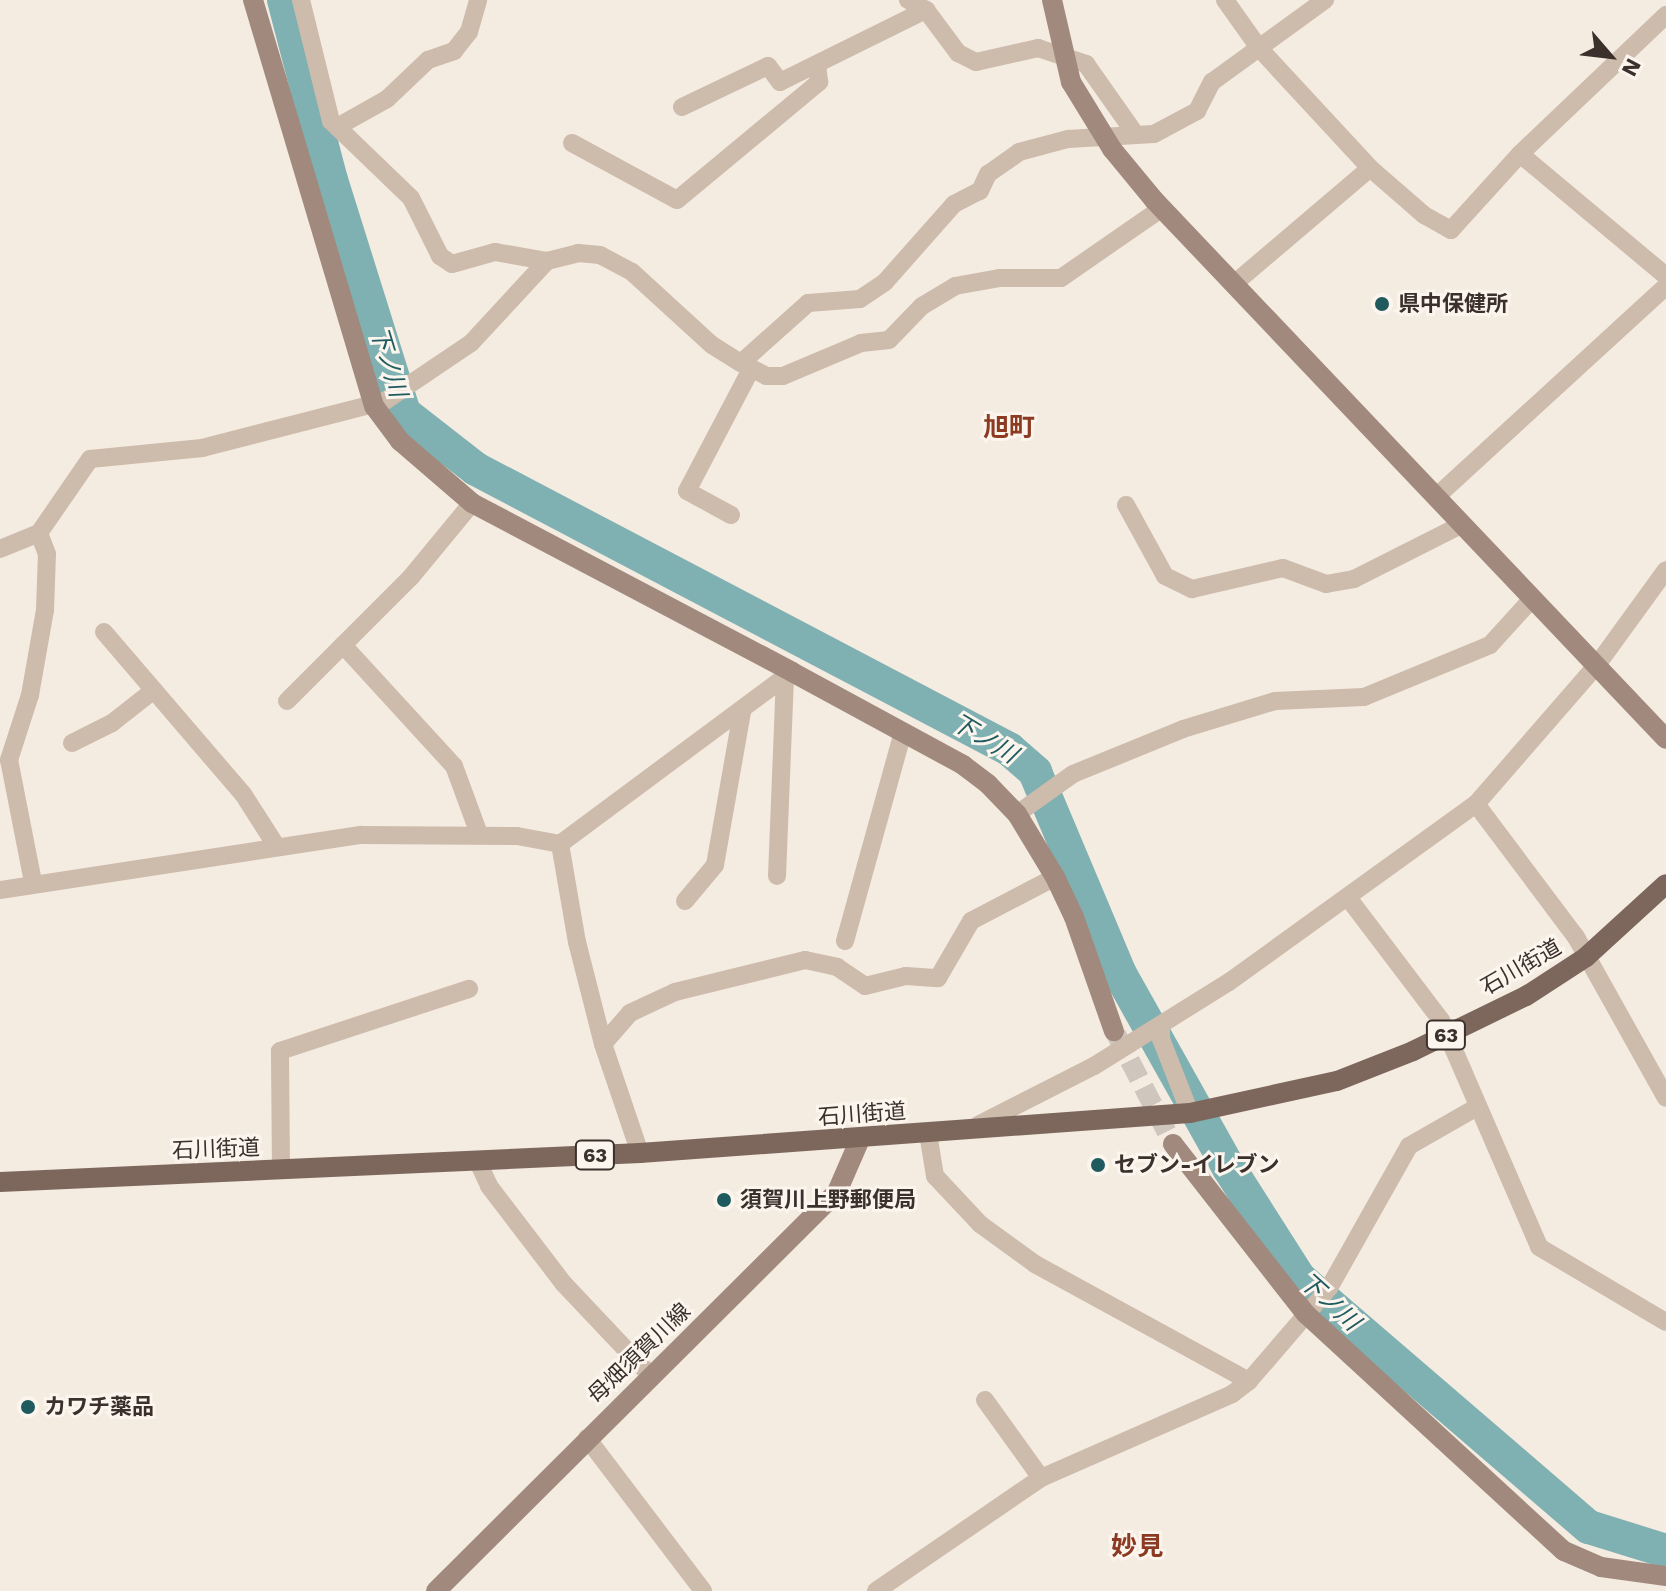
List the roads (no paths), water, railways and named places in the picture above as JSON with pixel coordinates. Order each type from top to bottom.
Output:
[{"type":"main road","name":"石川街道","points":[[0,1182],[640,1153],[860,1139],[978,1125],[1190,1113],[1337,1081],[1526,996],[1586,957],[1666,884]]},
{"type":"street","points":[[253,0],[379,404],[400,441],[472,503],[788,675],[963,765],[1017,814],[1055,877],[1074,917],[1114,1031]]},
{"type":"street","points":[[301,0],[337,127],[411,198],[440,256],[452,264],[495,252],[547,261],[578,253],[600,255],[632,272],[712,345],[766,376],[783,376],[861,343],[889,340],[922,306],[955,286],[1000,278],[1061,278],[1158,204]]},
{"type":"street","points":[[337,127],[387,99],[428,60],[454,51],[469,32],[478,0]]},
{"type":"street","points":[[908,0],[926,10],[958,53],[976,62],[1038,48],[1086,64],[1134,132]]},
{"type":"street","points":[[1052,0],[1071,82],[1112,149],[1158,204],[1666,739]]},
{"type":"street","points":[[1225,0],[1259,48],[1370,168],[1424,215],[1451,230],[1520,154],[1666,15]]},
{"type":"street","points":[[731,515],[687,491],[746,366],[808,303],[860,299],[885,282],[954,204],[980,191],[988,174],[1019,152],[1068,139],[1134,132],[1154,134],[1197,111],[1212,82],[1325,0]]},
{"type":"street","points":[[682,107],[768,66],[780,82],[926,10]]},
{"type":"street","points":[[572,143],[677,200],[819,82],[817,64]]},
{"type":"street","points":[[1520,154],[1666,276]]},
{"type":"street","points":[[1235,283],[1370,168]]},
{"type":"street","points":[[0,549],[39,533],[90,459],[202,448],[379,404],[471,343],[547,261]]},
{"type":"street","points":[[1436,497],[1666,286]]},
{"type":"street","points":[[287,701],[411,577],[472,503]]},
{"type":"street","points":[[1126,505],[1165,576],[1192,589],[1283,568],[1326,584],[1354,579],[1463,524]]},
{"type":"street","points":[[33,882],[9,760],[30,695],[45,610],[47,554],[39,533]]},
{"type":"street","points":[[978,1125],[1161,1025],[1349,899],[1476,804],[1597,665],[1666,570]]},
{"type":"street","points":[[1017,814],[1073,774],[1183,729],[1275,701],[1364,697],[1490,645],[1531,600]]},
{"type":"street","points":[[104,632],[243,794],[275,844]]},
{"type":"street","points":[[343,645],[454,766],[479,834]]},
{"type":"street","points":[[0,890],[33,882],[275,844],[409,833],[479,834],[560,844],[788,675]]},
{"type":"street","points":[[777,876],[788,675]]},
{"type":"street","points":[[72,743],[112,723],[154,690]]},
{"type":"street","points":[[685,901],[715,865],[742,712]]},
{"type":"street","points":[[845,941],[903,732]]},
{"type":"street","points":[[1476,804],[1586,957],[1666,1098]]},
{"type":"street","points":[[560,844],[603,1044],[640,1153]]},
{"type":"street","points":[[603,1044],[630,1013],[675,992],[805,960],[837,967],[865,986],[906,976],[938,978],[971,921],[1055,877]]},
{"type":"street","points":[[1349,899],[1447,1034],[1539,1247],[1666,1322]]},
{"type":"street","points":[[281,1170],[280,1051],[469,989]]},
{"type":"street","points":[[1161,1025],[1161,1039],[1190,1113]]},
{"type":"street","points":[[876,1591],[1041,1478],[1232,1394],[1249,1381],[1329,1288],[1409,1146],[1477,1107]]},
{"type":"street","points":[[928,1133],[935,1176],[980,1224],[1035,1264],[1249,1381]]},
{"type":"street","name":"母畑須賀川線","points":[[436,1591],[837,1192],[860,1139]]},
{"type":"street","points":[[1173,1144],[1306,1314],[1564,1551],[1601,1567],[1666,1576]]},
{"type":"street","points":[[478,1162],[489,1186],[564,1284],[650,1375]]},
{"type":"street","points":[[985,1400],[1041,1478]]},
{"type":"street","points":[[587,1438],[703,1591]]},
{"type":"waterway","name":"下ノ川","points":[[284,0],[331,180],[404,413],[476,469],[1009,749],[1035,772],[1120,974],[1229,1168],[1299,1278],[1589,1527],[1666,1551]]},
{"type":"tunnel","points":[[1116,1034],[1173,1144]]},
{"type":"place","name":"県中保健所","points":[[1382,304]]},
{"type":"place","name":"セブン-イレブン","points":[[1098,1165]]},
{"type":"place","name":"須賀川上野郵便局","points":[[724,1200]]},
{"type":"place","name":"カワチ薬品","points":[[28,1407]]},
{"type":"district","name":"旭町","points":[[1009,428]]},
{"type":"district","name":"妙見","points":[[1137,1547]]}]
